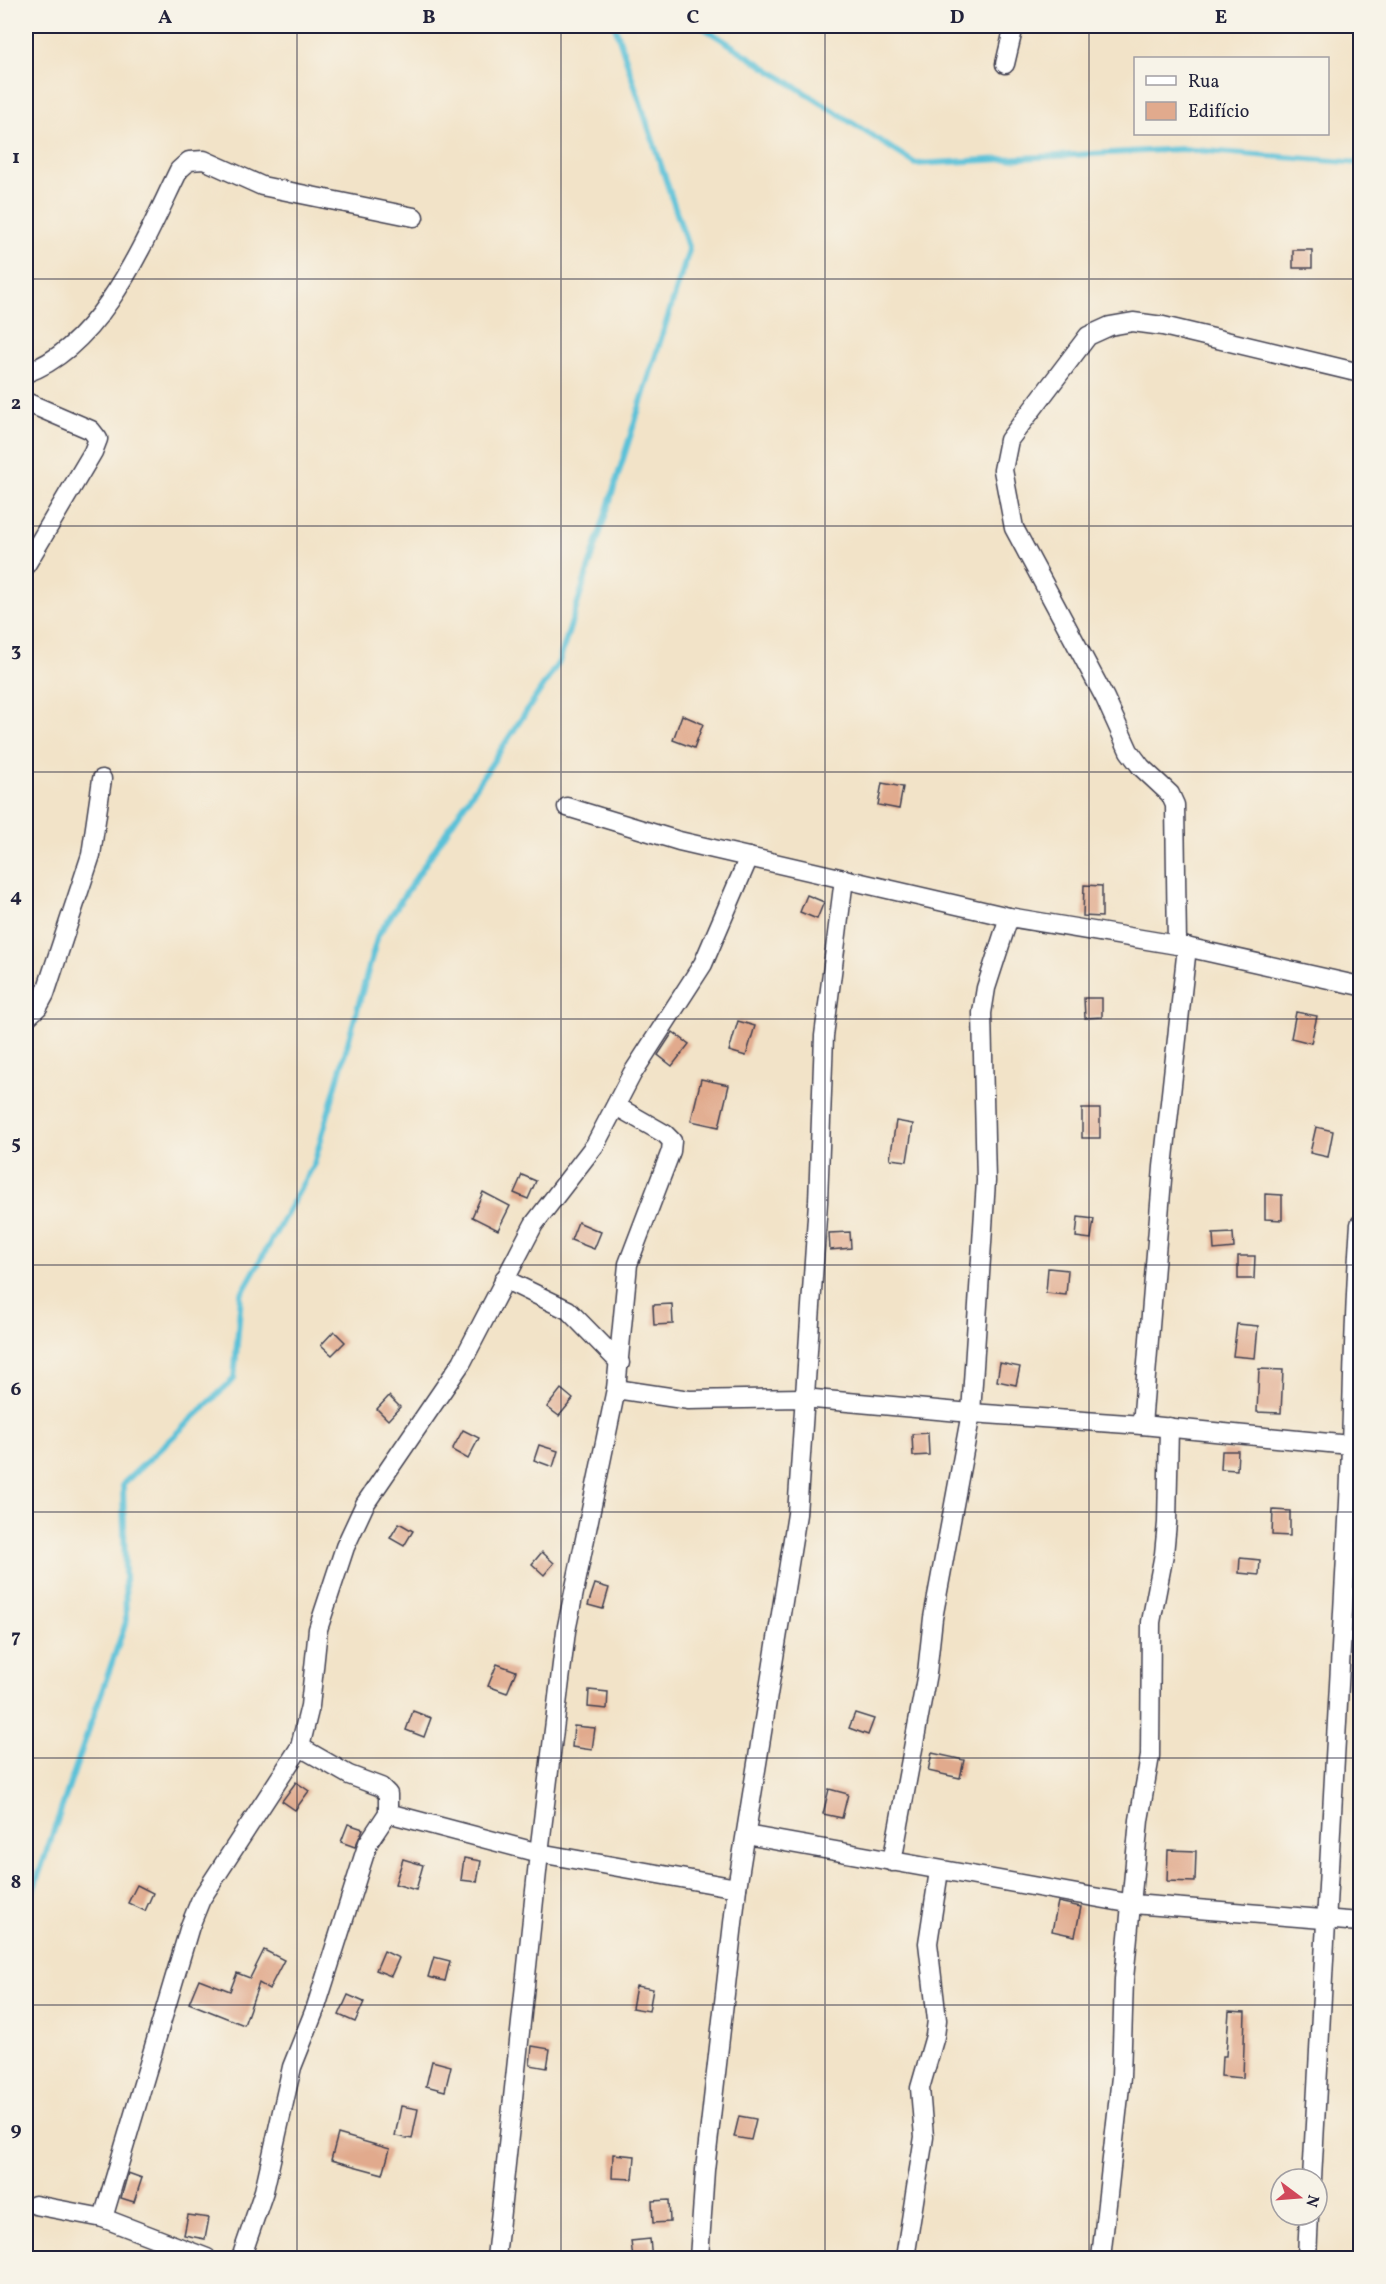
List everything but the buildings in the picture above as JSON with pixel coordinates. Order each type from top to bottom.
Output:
[{"type":"street","points":[[1005,64],[1014,26]]},
{"type":"street","points":[[26,374],[64,354],[117,292],[179,170],[189,161],[204,160],[273,189],[414,217]]},
{"type":"street","points":[[1142,1425],[1182,946],[1175,805],[1170,794],[1141,767],[1129,751],[1104,698],[1014,528],[1003,470],[1009,440],[1088,336],[1110,326],[1133,322],[1163,326],[1360,373]]},
{"type":"street","points":[[26,402],[91,430],[98,439],[93,453],[26,565]]},
{"type":"street","points":[[26,1018],[38,1006],[45,994],[78,896],[91,855],[102,779]]},
{"type":"street","points":[[567,807],[680,841],[1009,917],[1182,946],[1360,986]]},
{"type":"street","points":[[102,2218],[190,1926],[201,1899],[300,1747],[310,1706],[318,1629],[345,1547],[365,1504],[462,1362],[534,1224],[595,1145],[632,1074],[703,964],[749,857]]},
{"type":"street","points":[[699,2259],[707,2158],[737,1888],[797,1514],[803,1398],[818,1202],[824,1036],[844,879]]},
{"type":"street","points":[[892,1862],[927,1673],[933,1618],[972,1413],[986,1181],[982,1013],[986,988],[1009,917]]},
{"type":"street","points":[[496,2259],[539,1853],[566,1631],[616,1389],[628,1264],[671,1151],[672,1141],[665,1134],[616,1106]]},
{"type":"street","points":[[1313,2167],[1356,1446],[1355,1291],[1360,1224]]},
{"type":"street","points":[[504,1279],[568,1310],[620,1363]]},
{"type":"street","points":[[616,1389],[689,1400],[803,1398],[1168,1427],[1356,1446]]},
{"type":"street","points":[[1101,2259],[1121,2077],[1124,1979],[1133,1904],[1139,1820],[1152,1727],[1151,1622],[1165,1544],[1168,1427]]},
{"type":"street","points":[[242,2259],[269,2171],[292,2067],[316,2007],[368,1843],[388,1813],[388,1794],[381,1787],[349,1775],[300,1747]]},
{"type":"street","points":[[388,1813],[539,1853],[737,1888]]},
{"type":"street","points":[[746,1835],[1133,1904],[1360,1922]]},
{"type":"street","points":[[904,2259],[924,2137],[921,2088],[937,2020],[928,1943],[939,1870]]},
{"type":"street","points":[[35,2205],[102,2218],[207,2259]]},
{"type":"street","points":[[1307,2259],[1308,2227]]},
{"type":"waterway","points":[[26,1911],[126,1622],[123,1484],[234,1379],[241,1295],[314,1164],[378,935],[559,662],[689,250],[615,26]]},
{"type":"waterway","points":[[701,26],[916,164],[1181,149],[1360,163]]}]
